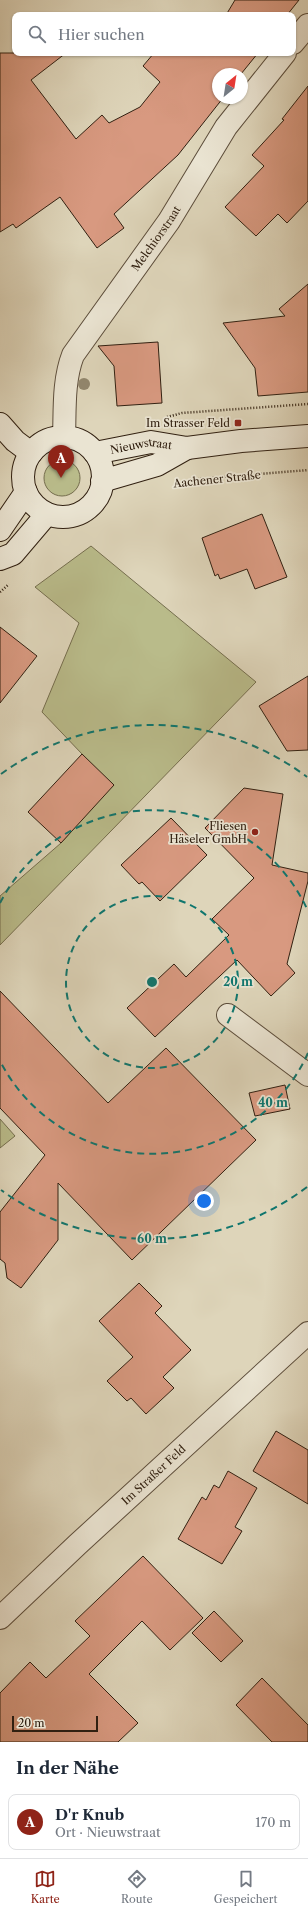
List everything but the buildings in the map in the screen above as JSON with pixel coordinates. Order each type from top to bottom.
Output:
[{"type":"street","points":[[296,39],[308,25]]},
{"type":"street","name":"Melchiorstraat","points":[[64,438],[65,394],[68,368],[73,355],[168,221],[226,127],[283,56]]},
{"type":"street","points":[[0,424],[15,441],[31,453]]},
{"type":"street","points":[[102,481],[157,465],[188,448],[241,440],[308,436]]},
{"type":"street","points":[[64,438],[74,439],[86,444],[95,453],[100,464],[102,481],[98,497],[92,510],[70,516],[59,517],[48,514],[38,508],[26,492],[23,482],[23,472],[31,453],[46,441],[64,438]]},
{"type":"street","name":"Nieuwstraat","points":[[95,453],[151,442],[188,448]]},
{"type":"street","points":[[0,530],[26,492]]},
{"type":"street","points":[[0,559],[13,554],[48,514]]},
{"type":"street","points":[[228,1015],[308,1075]]},
{"type":"street","name":"Im Straßer Feld","points":[[0,1618],[78,1544],[308,1333]]},
{"type":"path","points":[[166,417],[182,414],[308,404]]},
{"type":"path","name":"Aachener Straße","points":[[177,483],[199,479],[308,470]]},
{"type":"green space","points":[[66,460],[75,465],[79,471],[79,485],[75,491],[66,496],[58,496],[49,491],[45,485],[44,474],[49,465],[55,461]]},
{"type":"green space","points":[[91,546],[256,682],[0,945],[0,896],[61,843],[92,808],[82,754],[42,712],[79,623],[35,587]]},
{"type":"green space","points":[[0,1119],[15,1136],[0,1148]]},
{"type":"place","name":"Im Strasser Feld","points":[[238,423]]},
{"type":"place","name":"D'r Knub","points":[[61,478]]},
{"type":"place","name":"Fliesen Häseler GmbH","points":[[255,832]]}]
